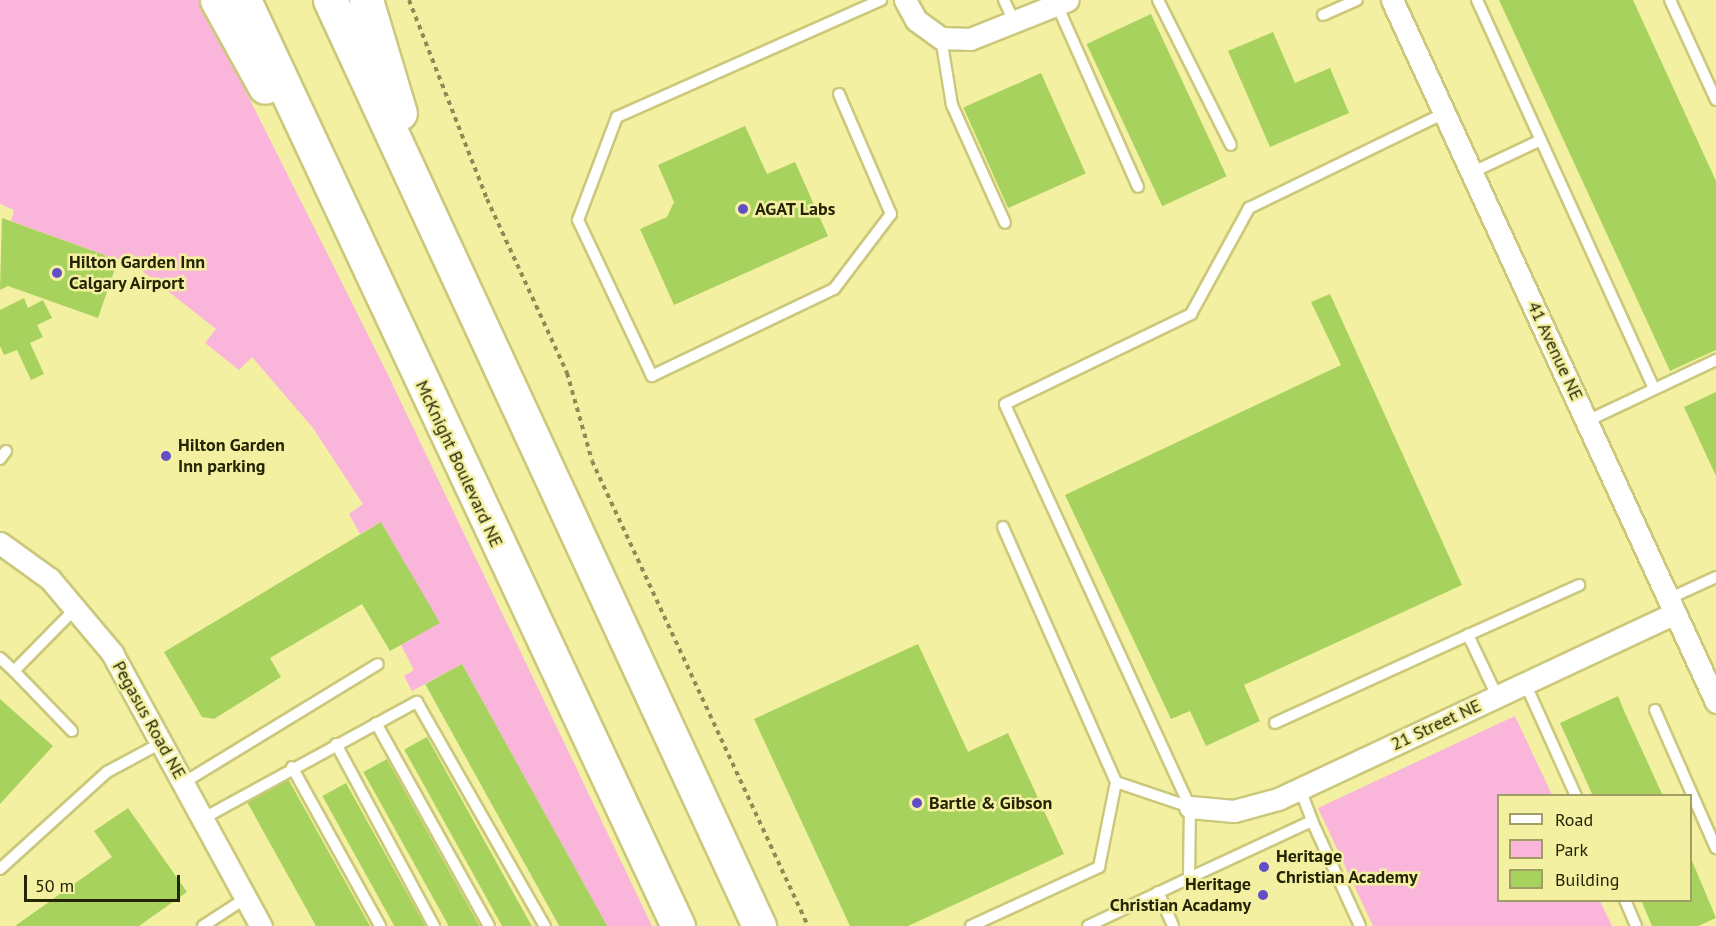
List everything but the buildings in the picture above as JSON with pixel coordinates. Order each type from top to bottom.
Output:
[{"type":"main road","points":[[217,0],[241,49],[327,183]]},
{"type":"main road","name":"McKnight Boulevard NE","points":[[244,0],[327,183],[678,926]]},
{"type":"main road","points":[[366,0],[383,48],[416,179]]},
{"type":"main road","points":[[332,7],[416,179],[759,926]]},
{"type":"street","points":[[905,0],[916,20],[941,38],[970,39],[1015,24],[1062,3]]},
{"type":"street","name":"41 Avenue NE","points":[[1392,0],[1714,692]]},
{"type":"street","name":"Pegasus Road NE","points":[[0,543],[50,579],[112,653],[261,926]]},
{"type":"street","name":"21 Street NE","points":[[1190,807],[1234,811],[1300,789],[1525,683],[1672,606]]},
{"type":"lane","points":[[839,94],[891,214],[834,289],[652,376],[578,220],[618,117],[881,0]]},
{"type":"lane","points":[[1004,0],[1015,24]]},
{"type":"lane","points":[[1158,0],[1231,145]]},
{"type":"lane","points":[[1323,15],[1357,0]]},
{"type":"lane","points":[[1476,0],[1654,389]]},
{"type":"lane","points":[[1670,0],[1716,100]]},
{"type":"lane","points":[[1062,3],[1138,187]]},
{"type":"lane","points":[[941,38],[952,105],[1005,223]]},
{"type":"lane","points":[[1189,878],[1190,807],[1005,404],[1191,314],[1249,208],[1445,113]]},
{"type":"lane","points":[[1473,172],[1540,140]]},
{"type":"lane","points":[[1587,421],[1716,360]]},
{"type":"lane","points":[[971,926],[1099,867],[1116,782],[1003,527]]},
{"type":"lane","points":[[1672,606],[1716,577]]},
{"type":"lane","points":[[1275,723],[1579,585]]},
{"type":"lane","points":[[14,671],[75,609]]},
{"type":"lane","points":[[1468,635],[1497,696]]},
{"type":"lane","points":[[0,658],[72,730]]},
{"type":"lane","points":[[183,783],[378,664]]},
{"type":"lane","points":[[1525,683],[1576,794]]},
{"type":"lane","points":[[202,819],[292,767],[417,702],[545,926]]},
{"type":"lane","points":[[1655,710],[1716,848]]},
{"type":"lane","points":[[376,723],[489,926]]},
{"type":"lane","points":[[0,869],[107,772],[161,743]]},
{"type":"lane","points":[[336,744],[434,926]]},
{"type":"lane","points":[[292,767],[380,926]]},
{"type":"lane","points":[[1116,782],[1190,807]]},
{"type":"lane","points":[[1300,789],[1360,926]]},
{"type":"lane","points":[[1088,926],[1312,820]]},
{"type":"lane","points":[[1158,892],[1173,926]]},
{"type":"lane","points":[[203,926],[246,898]]},
{"type":"lane","points":[[1626,902],[1636,926]]},
{"type":"path","points":[[409,0],[487,199],[567,373],[592,461],[808,926]]},
{"type":"green space","points":[[0,0],[200,0],[387,373],[652,926],[607,926],[462,664],[412,691],[404,676],[414,670],[401,645],[439,623],[381,522],[360,534],[349,514],[363,504],[313,428],[252,357],[239,370],[205,343],[216,329],[122,255],[118,260],[11,221],[14,210],[0,204]]},
{"type":"green space","points":[[1515,716],[1552,794],[1497,794],[1497,902],[1600,902],[1612,926],[1373,926],[1318,808]]},
{"type":"place","name":"AGAT Labs","points":[[743,209]]},
{"type":"place","name":"Hilton Garden Inn Calgary Airport","points":[[57,273]]},
{"type":"place","name":"Hilton Garden Inn parking","points":[[166,456]]},
{"type":"place","name":"Bartle & Gibson","points":[[917,803]]},
{"type":"place","name":"Heritage Christian Academy","points":[[1264,867]]},
{"type":"place","name":"Heritage Christian Acadamy","points":[[1263,895]]}]
